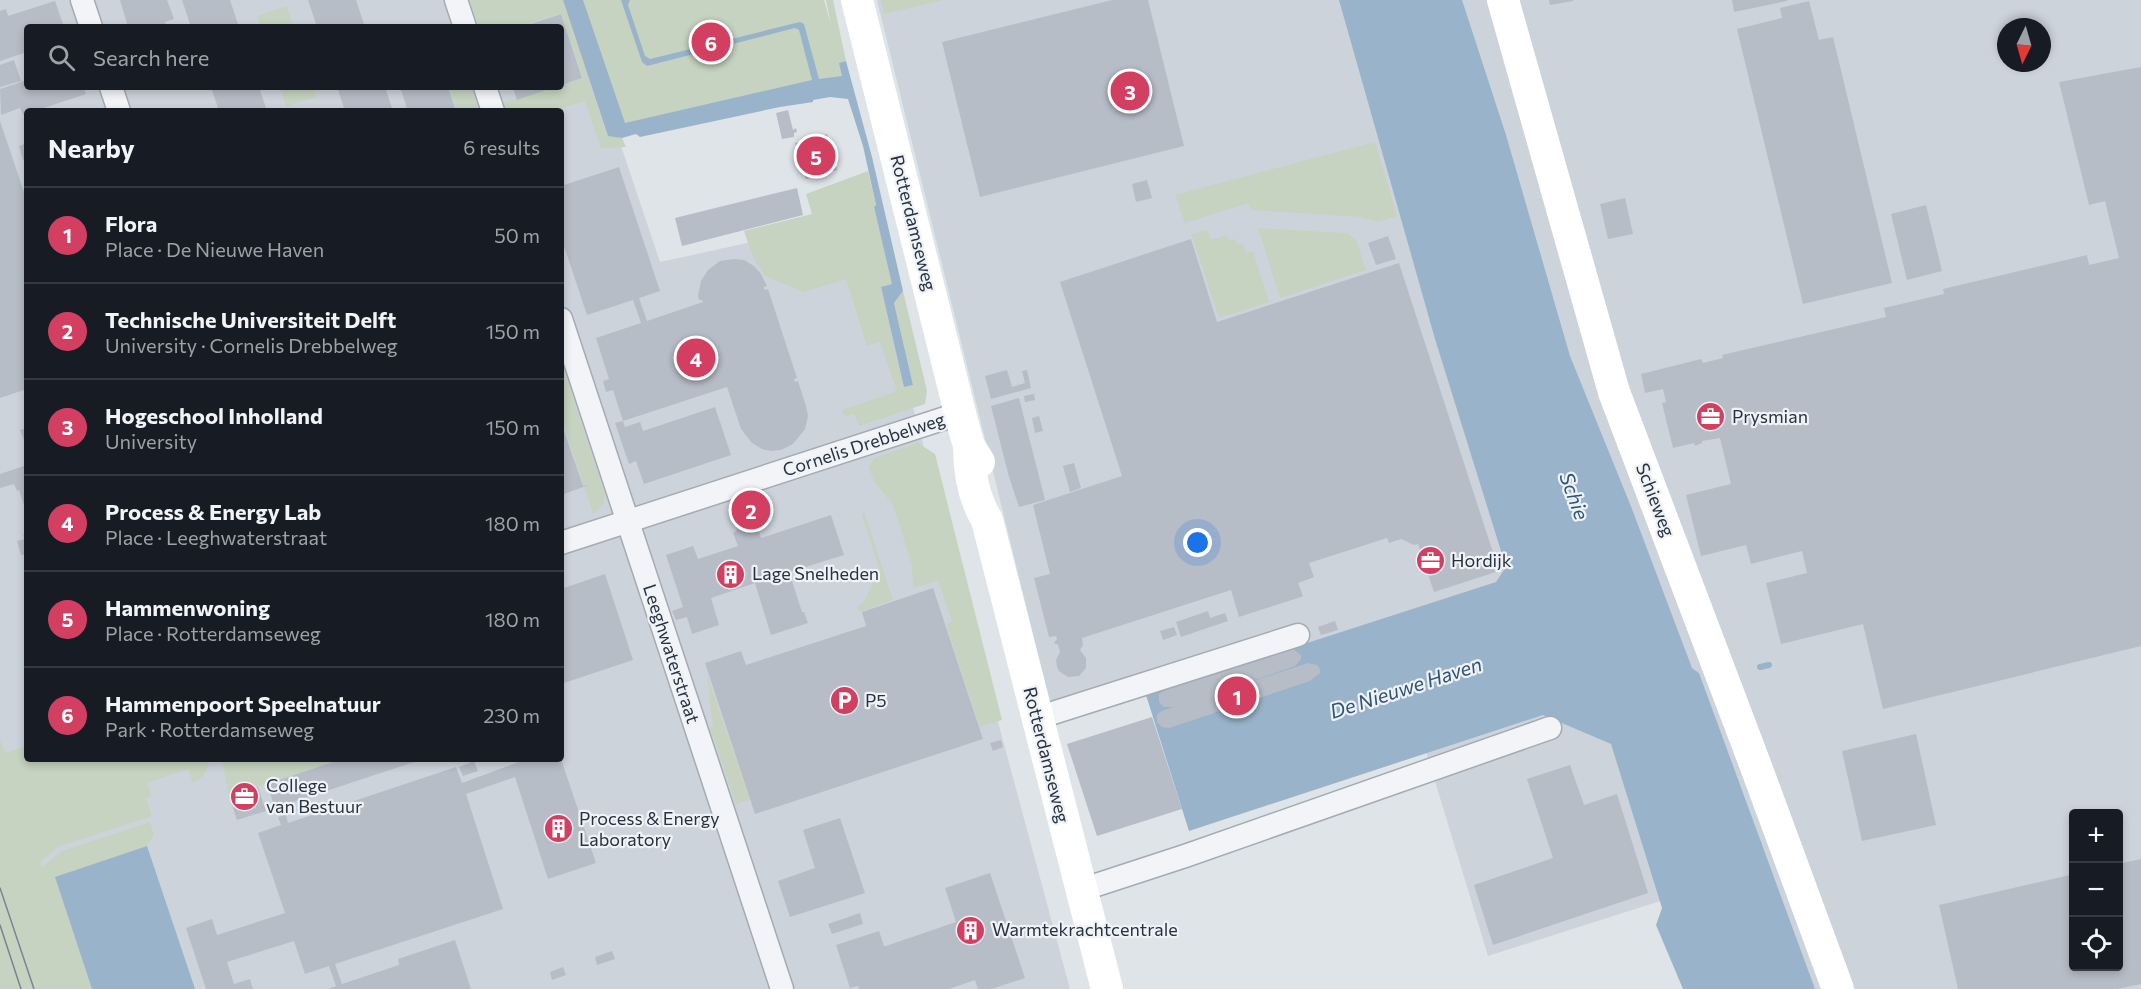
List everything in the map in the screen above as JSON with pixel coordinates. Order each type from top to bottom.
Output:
[{"type":"street","points":[[82,0],[91,24]]},
{"type":"street","points":[[456,0],[464,24]]},
{"type":"street","name":"Rotterdamseweg","points":[[857,0],[969,446],[981,465],[990,501],[987,520],[1107,989]]},
{"type":"street","name":"Schieweg","points":[[1503,0],[1614,392],[1838,989]]},
{"type":"street","points":[[112,90],[118,108]]},
{"type":"street","points":[[486,90],[492,108]]},
{"type":"street","name":"Leeghwaterstraat","points":[[564,328],[782,989]]},
{"type":"street","name":"Cornelis Drebbelweg","points":[[564,542],[961,413]]},
{"type":"street","points":[[1037,718],[1298,635]]},
{"type":"street","points":[[1081,890],[1185,856],[1550,728]]},
{"type":"shaded area","points":[[0,0],[572,0],[660,262],[862,218],[1070,989],[0,989]]},
{"type":"shaded area","points":[[877,0],[2141,0],[2141,989],[1718,989],[1676,896],[1488,956],[1411,702],[1144,676],[1050,703]]},
{"type":"green space","points":[[470,0],[563,0],[607,135],[622,138],[626,147],[601,148],[585,101],[563,108],[505,108],[503,102],[547,90],[564,90],[564,84],[583,78],[561,13],[528,24],[478,24]]},
{"type":"green space","points":[[572,0],[824,0],[831,25],[826,0],[833,0],[846,61],[844,61],[848,84],[616,131]]},
{"type":"green space","points":[[881,0],[944,0],[884,14]]},
{"type":"green space","points":[[287,6],[292,24],[259,24],[257,16]]},
{"type":"green space","points":[[281,90],[314,90],[316,97],[286,107]]},
{"type":"green space","points":[[450,90],[472,90],[478,108],[456,108]]},
{"type":"green space","points":[[1375,142],[1397,216],[1378,222],[1359,217],[1251,210],[1249,203],[1185,223],[1175,195]]},
{"type":"green space","points":[[868,171],[876,206],[874,207],[893,285],[881,288],[904,387],[913,385],[894,303],[903,291],[927,391],[925,404],[859,426],[854,414],[844,417],[842,410],[897,391],[880,342],[867,346],[846,279],[804,292],[765,276],[754,260],[744,231],[812,214],[806,194]]},
{"type":"green space","points":[[1258,228],[1347,233],[1356,240],[1366,270],[1280,298]]},
{"type":"green space","points":[[1207,230],[1211,240],[1227,235],[1229,240],[1235,239],[1237,244],[1243,243],[1246,253],[1253,251],[1269,302],[1219,318],[1191,234]]},
{"type":"green space","points":[[564,371],[605,494],[603,505],[593,514],[564,425]]},
{"type":"green space","points":[[918,443],[935,454],[1002,720],[980,727],[946,624],[952,621],[938,581],[913,588],[912,565],[893,505],[874,481],[869,468],[874,458]]},
{"type":"green space","points":[[864,512],[893,600],[859,612],[857,606],[862,604],[880,571],[862,515]]},
{"type":"green space","points":[[707,675],[750,800],[736,804],[710,727],[713,726]]},
{"type":"green space","points":[[0,740],[5,753],[24,747],[24,762],[207,762],[205,774],[193,783],[188,769],[147,783],[151,796],[146,798],[152,816],[57,847],[40,862],[42,867],[62,851],[150,822],[154,835],[147,846],[55,877],[92,989],[0,989]]},
{"type":"green space","points":[[223,762],[333,762],[229,796]]},
{"type":"water","points":[[563,0],[583,0],[625,123],[812,80],[799,30],[795,28],[647,66],[642,62],[621,0],[630,0],[628,5],[645,56],[650,59],[800,22],[804,24],[819,79],[842,76],[839,63],[846,61],[872,157],[903,291],[894,303],[913,385],[904,387],[881,287],[892,284],[863,146],[848,99],[830,97],[813,100],[813,102],[640,137],[636,134],[622,138],[608,136]]},
{"type":"water","points":[[1339,0],[1462,0],[1506,135],[1570,356],[1632,509],[1692,668],[1699,673],[1815,989],[1683,989],[1656,925],[1662,908],[1611,744],[1543,715],[1189,831],[1146,695],[1496,582],[1506,567],[1435,339]]},
{"type":"water","points":[[147,846],[195,989],[92,989],[55,877]]},
{"type":"building","points":[[120,0],[167,0],[174,19],[165,22],[166,24],[127,24]]},
{"type":"building","points":[[182,0],[230,0],[238,24],[190,24]]},
{"type":"building","points":[[308,0],[356,0],[364,24],[316,24]]},
{"type":"building","points":[[1112,0],[1148,0],[1184,146],[980,197],[942,42]]},
{"type":"building","points":[[1549,0],[1573,0],[1573,1],[1550,5]]},
{"type":"building","points":[[1732,0],[1787,0],[1787,1],[1734,12]]},
{"type":"building","points":[[55,1],[63,24],[24,24],[24,53],[0,61],[0,11],[6,9],[8,16]]},
{"type":"building","points":[[1809,1],[1819,40],[1833,37],[1892,283],[1803,304],[1737,29],[1782,18],[1780,8]]},
{"type":"building","points":[[561,14],[582,78],[564,84],[564,24],[531,24]]},
{"type":"building","points":[[14,60],[21,81],[0,87],[0,65]]},
{"type":"building","points":[[2141,67],[2141,646],[1883,709],[1863,624],[1781,644],[1766,583],[1807,573],[1802,551],[1751,564],[1746,545],[1701,556],[1686,495],[1731,484],[1720,438],[1702,441],[1695,446],[1694,443],[1673,448],[1662,403],[1666,402],[1663,389],[1645,393],[1641,374],[1701,359],[1703,363],[1723,358],[1722,355],[1886,317],[1884,308],[1944,294],[1943,289],[2087,255],[2089,265],[2119,258],[2105,201],[2089,205],[2059,82]]},
{"type":"building","points":[[24,81],[24,90],[84,90],[86,94],[44,108],[24,108],[23,115],[20,108],[1,115],[0,89]]},
{"type":"building","points":[[212,90],[260,90],[266,108],[218,108]]},
{"type":"building","points":[[338,90],[386,90],[392,108],[344,108]]},
{"type":"building","points":[[401,90],[449,90],[455,108],[407,108]]},
{"type":"building","points":[[514,90],[546,90],[517,100]]},
{"type":"building","points":[[788,110],[793,130],[796,128],[797,132],[794,133],[794,137],[782,139],[776,113]]},
{"type":"building","points":[[0,121],[24,192],[24,390],[0,398]]},
{"type":"building","points":[[827,134],[837,170],[806,179],[795,143]]},
{"type":"building","points":[[24,144],[24,160],[23,160],[19,146]]},
{"type":"building","points":[[619,167],[660,291],[639,298],[647,321],[703,302],[698,296],[701,281],[708,270],[720,261],[744,260],[754,266],[767,286],[764,287],[765,290],[768,289],[797,378],[794,379],[795,382],[798,381],[806,406],[808,416],[805,429],[793,444],[781,450],[771,451],[752,443],[741,429],[727,387],[623,421],[613,390],[606,392],[603,381],[609,379],[596,338],[641,323],[633,300],[587,315],[564,246],[564,185]]},
{"type":"building","points":[[1147,180],[1152,198],[1136,202],[1132,184]]},
{"type":"building","points":[[797,188],[803,215],[682,246],[675,218]]},
{"type":"building","points":[[1625,198],[1633,234],[1608,239],[1600,204]]},
{"type":"building","points":[[1926,205],[1942,271],[1907,280],[1891,214]]},
{"type":"building","points":[[1388,236],[1396,259],[1376,265],[1368,243]]},
{"type":"building","points":[[1191,239],[1217,322],[1399,263],[1499,571],[1434,592],[1418,544],[1414,545],[1401,539],[1389,543],[1387,538],[1309,563],[1314,577],[1298,583],[1303,596],[1301,597],[1239,617],[1231,590],[1082,638],[1083,645],[1080,650],[1086,658],[1086,668],[1079,676],[1068,677],[1057,667],[1056,660],[1060,652],[1058,645],[1054,643],[1057,639],[1056,636],[1049,637],[1034,578],[1050,574],[1033,505],[1122,476],[1060,282]]},
{"type":"building","points":[[1007,370],[1012,387],[1025,383],[1022,371],[1027,370],[1031,388],[991,399],[985,376]]},
{"type":"building","points":[[1034,394],[1035,400],[1025,402],[1024,396]]},
{"type":"building","points":[[1019,398],[1045,500],[1019,507],[991,406]]},
{"type":"building","points":[[715,407],[731,455],[644,484],[636,461],[629,464],[615,423],[623,421],[625,427],[640,422],[643,431]]},
{"type":"building","points":[[1039,416],[1043,431],[1035,433],[1032,418]]},
{"type":"building","points":[[24,429],[24,440],[20,430]]},
{"type":"building","points":[[564,431],[583,486],[589,485],[564,494]]},
{"type":"building","points":[[1074,463],[1081,488],[1070,492],[1063,466]]},
{"type":"building","points":[[24,466],[24,505],[19,490],[17,491],[14,484],[0,488],[0,474]]},
{"type":"building","name":"Lage Snelheden","points":[[748,513],[752,525],[757,525],[761,538],[831,515],[844,555],[789,572],[808,623],[771,635],[755,583],[711,598],[719,625],[692,634],[687,617],[676,620],[672,611],[683,607],[666,555],[693,546],[698,559],[738,546],[733,533],[737,530],[734,517]]},
{"type":"building","points":[[24,539],[24,554],[21,555],[17,541]]},
{"type":"building","points":[[605,574],[633,660],[564,683],[564,588]]},
{"type":"building","name":"P5","points":[[933,588],[983,739],[755,814],[705,663],[741,651],[746,665],[866,626],[862,612]]},
{"type":"building","points":[[1208,611],[1210,618],[1225,613],[1228,621],[1181,637],[1176,622]]},
{"type":"building","points":[[1335,621],[1338,630],[1321,635],[1318,627]]},
{"type":"building","points":[[1174,627],[1177,635],[1163,640],[1160,631]]},
{"type":"building","points":[[1286,650],[1294,650],[1301,655],[1301,659],[1295,666],[1226,690],[1308,663],[1317,665],[1320,673],[1310,681],[1169,728],[1162,727],[1157,722],[1157,715],[1160,712],[1173,707],[1164,707],[1159,702],[1159,694],[1165,690]]},
{"type":"building","points":[[1152,717],[1182,809],[1097,836],[1067,744]]},
{"type":"building","points":[[1916,734],[1936,825],[1862,841],[1842,751]]},
{"type":"building","points":[[1001,740],[1003,747],[993,751],[990,743]]},
{"type":"building","points":[[333,762],[414,762],[275,808],[267,784]]},
{"type":"building","points":[[474,762],[478,771],[463,776],[459,767]]},
{"type":"building","points":[[519,762],[562,762],[596,863],[548,879],[515,777],[466,794],[503,909],[335,964],[342,984],[399,965],[398,959],[455,940],[471,989],[328,989],[336,986],[329,966],[305,974],[294,941],[227,962],[234,984],[250,979],[253,989],[206,989],[186,928],[212,919],[217,935],[285,913],[258,833],[281,825],[278,817],[286,815],[288,823],[456,767],[462,783]]},
{"type":"building","points":[[1570,765],[1584,805],[1617,794],[1648,893],[1493,945],[1474,885],[1553,858],[1527,779]]},
{"type":"building","points":[[258,787],[266,811],[237,820],[229,796]]},
{"type":"building","points":[[840,818],[865,893],[790,917],[778,881],[815,868],[803,830]]},
{"type":"building","points":[[2141,859],[2141,984],[2117,989],[1958,989],[1939,905],[2069,875],[2069,971],[2123,971],[2123,863]]},
{"type":"building","name":"Warmtekrachtcentrale","points":[[990,873],[1025,978],[991,989],[978,989],[975,980],[949,989],[859,989],[858,986],[850,988],[836,945],[879,931],[884,946],[886,946],[956,922],[945,888]]},
{"type":"building","points":[[860,913],[863,924],[832,934],[828,924]]},
{"type":"building","points":[[612,951],[615,959],[597,965],[595,957]]},
{"type":"building","points":[[563,967],[566,975],[552,980],[550,972]]},
{"type":"waterway","points":[[1760,667],[1769,665]]},
{"type":"tram line","points":[[0,888],[34,989]]},
{"type":"tram line","points":[[0,925],[21,989]]},
{"type":"place","name":"Hammenpoort Speelnatuur","points":[[711,42]]},
{"type":"place","name":"Hogeschool Inholland","points":[[1130,91]]},
{"type":"place","name":"Hammenwoning","points":[[816,156]]},
{"type":"place","name":"Process & Energy Lab","points":[[696,358]]},
{"type":"place","name":"Prysmian","points":[[1711,417]]},
{"type":"place","name":"Technische Universiteit Delft","points":[[751,510]]},
{"type":"place","name":"Hordijk","points":[[1430,561]]},
{"type":"place","name":"Lage Snelheden","points":[[731,574]]},
{"type":"place","name":"Flora","points":[[1237,696]]},
{"type":"place","name":"P5","points":[[844,701]]},
{"type":"place","name":"College van Bestuur","points":[[245,796]]},
{"type":"place","name":"Process & Energy Laboratory","points":[[558,829]]},
{"type":"place","name":"Warmtekrachtcentrale","points":[[971,930]]},
{"type":"water label","name":"Schie","points":[[1574,496]]},
{"type":"water label","name":"De Nieuwe Haven","points":[[1406,688]]}]
